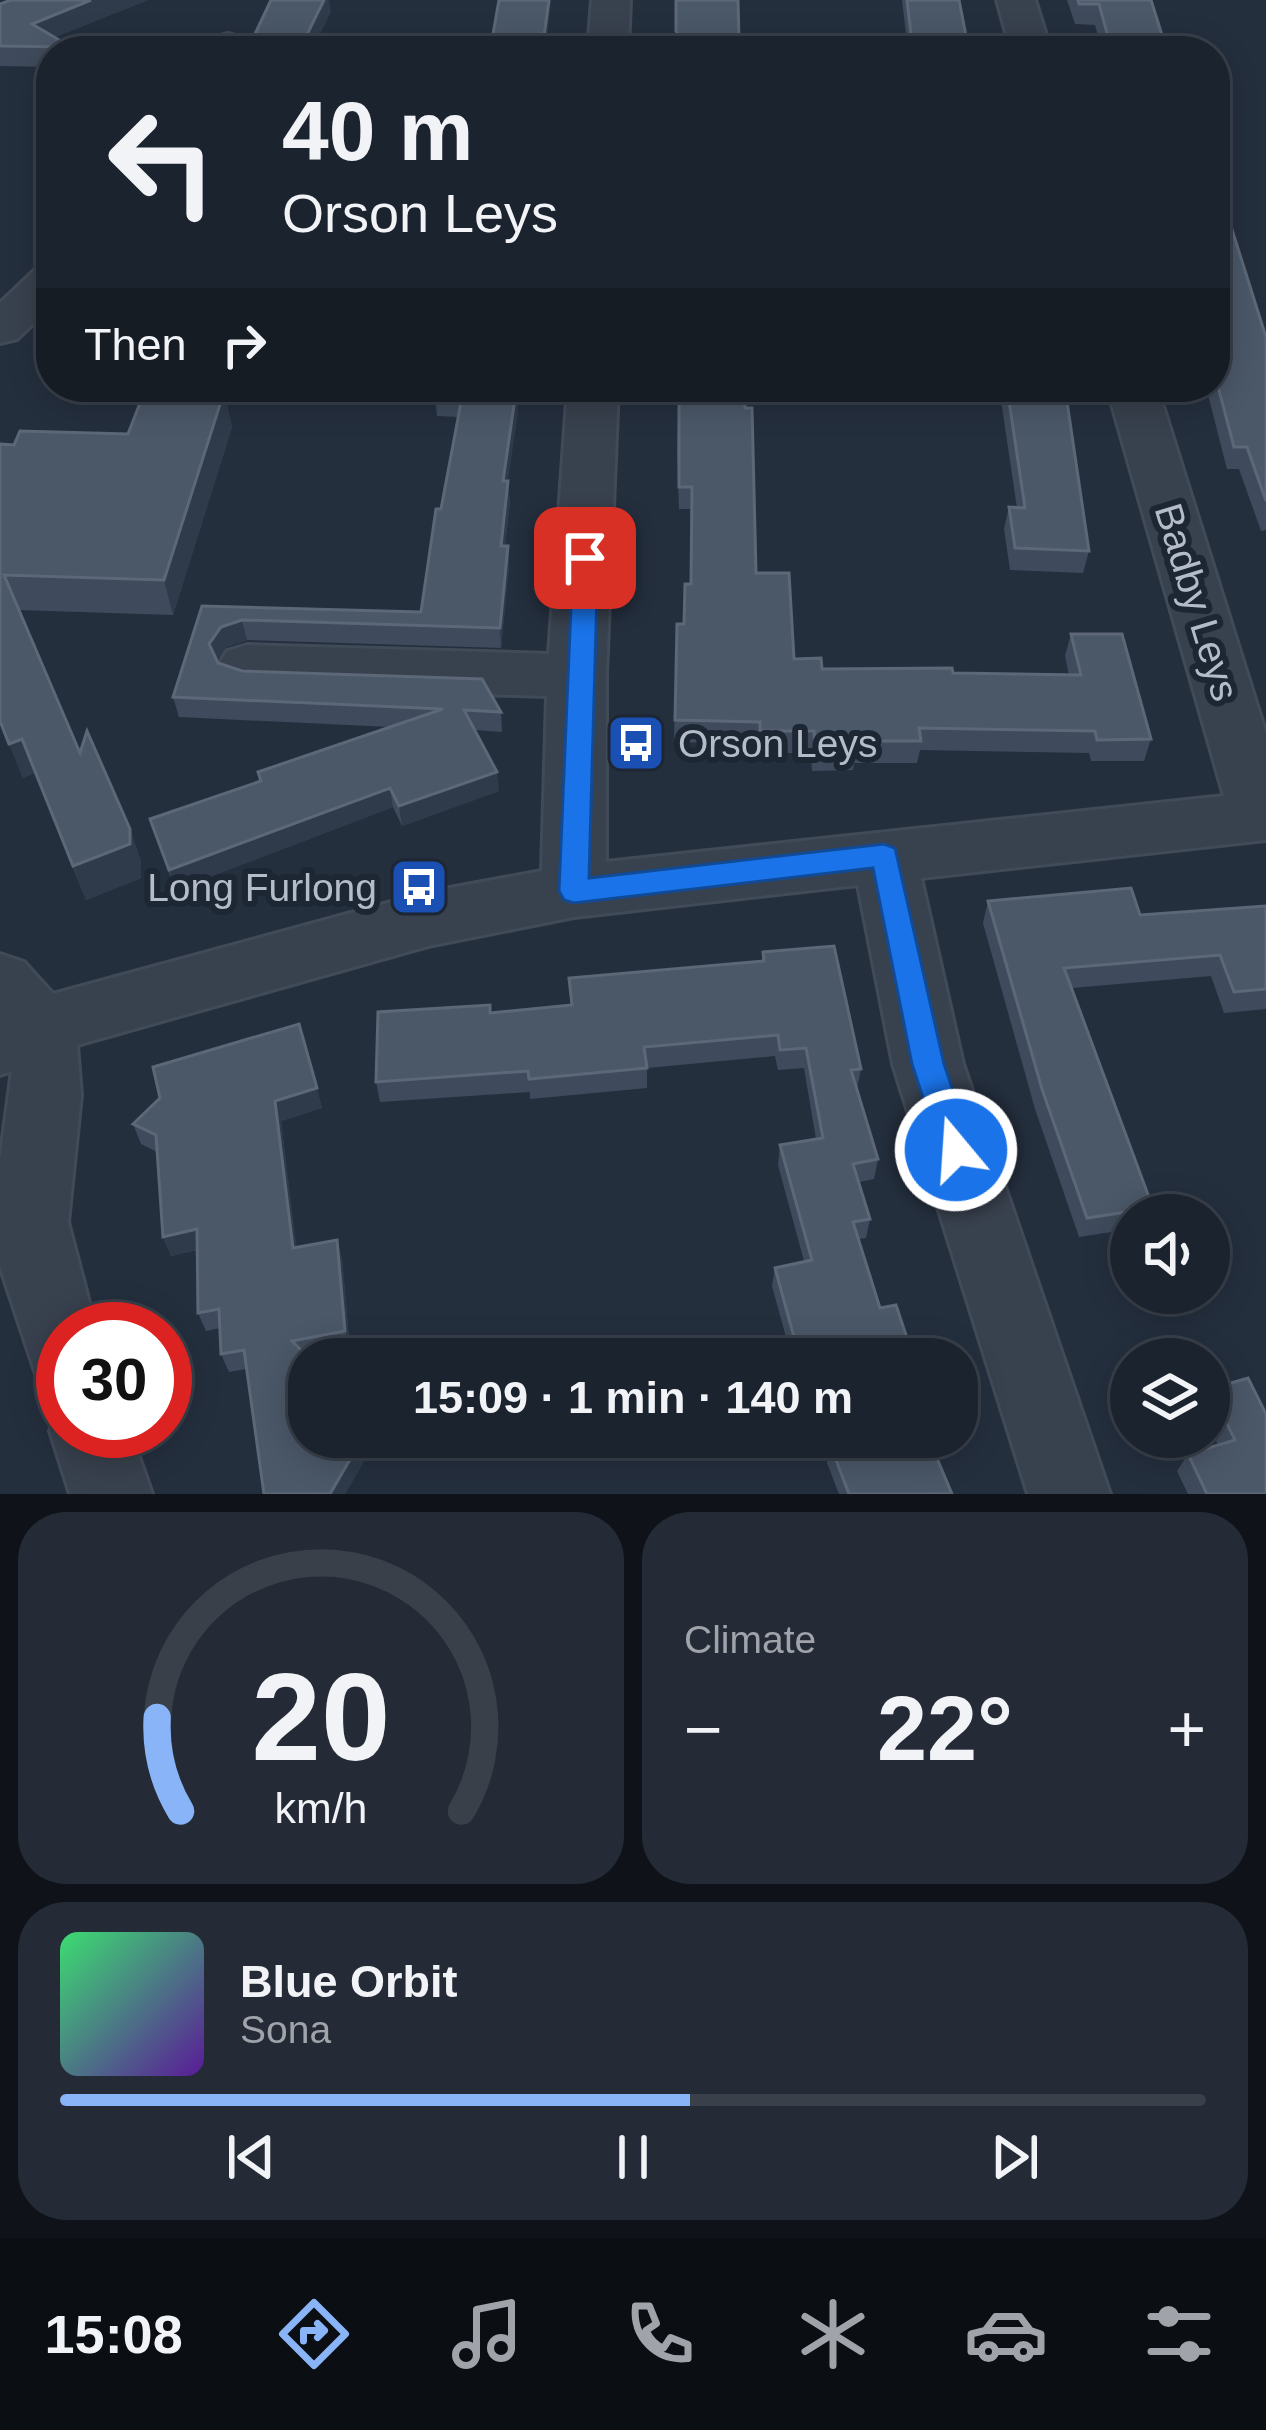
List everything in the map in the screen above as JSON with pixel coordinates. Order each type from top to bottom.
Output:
[{"type":"street","points":[[609,36],[611,0]]},
{"type":"street","points":[[1016,0],[1027,36]]},
{"type":"street","points":[[0,329],[36,294]]},
{"type":"street","points":[[574,891],[578,674],[592,402]]},
{"type":"street","name":"Badby Leys","points":[[1137,402],[1264,816]]},
{"type":"street","points":[[247,666],[490,677],[578,674]]},
{"type":"street","points":[[12,1018],[428,919],[574,891],[1264,816]]},
{"type":"street","points":[[884,856],[928,1064],[1069,1494]]},
{"type":"street","points":[[12,1018],[50,1058],[31,1221],[49,1302]]},
{"type":"street","points":[[99,1458],[111,1494]]},
{"type":"building","points":[[91,0],[32,24],[52,36],[36,36],[36,47],[0,46],[0,4]]},
{"type":"building","points":[[271,0],[324,0],[306,36],[254,36]]},
{"type":"building","points":[[499,0],[549,0],[544,36],[493,36]]},
{"type":"building","points":[[676,0],[738,0],[739,36],[678,36]]},
{"type":"building","points":[[907,0],[959,0],[966,36],[911,35]]},
{"type":"building","points":[[1078,0],[1151,0],[1162,36],[1108,36],[1099,4],[1079,4]]},
{"type":"building","points":[[1230,223],[1266,337],[1266,501],[1247,447],[1234,447],[1222,402],[1230,402]]},
{"type":"building","points":[[140,402],[221,402],[164,580],[4,575],[80,753],[87,731],[130,829],[130,844],[73,866],[22,739],[9,744],[0,721],[0,444],[14,445],[20,431],[128,434]]},
{"type":"building","points":[[461,402],[514,402],[503,481],[508,481],[501,546],[508,546],[500,628],[242,620],[221,627],[209,644],[218,663],[242,671],[482,679],[501,712],[464,710],[497,772],[399,806],[390,788],[169,870],[150,819],[261,781],[258,772],[443,709],[173,697],[202,606],[421,612],[436,509],[441,509]]},
{"type":"building","points":[[679,402],[745,402],[745,408],[752,408],[756,573],[789,573],[794,659],[821,658],[822,669],[952,668],[953,673],[1081,675],[1071,634],[1122,634],[1151,739],[1097,740],[1095,731],[919,728],[921,741],[855,741],[856,748],[815,749],[814,731],[760,731],[760,722],[675,720],[677,624],[684,624],[685,584],[691,584],[692,487],[679,487]]},
{"type":"building","points":[[1009,402],[1067,402],[1089,551],[1015,548],[1009,507],[1025,508]]},
{"type":"building","points":[[1131,888],[1140,915],[1266,906],[1266,989],[1234,992],[1220,955],[1064,968],[1148,1194],[1110,1194],[1110,1215],[1087,1218],[1042,1089],[988,901]]},
{"type":"building","points":[[834,946],[861,1069],[851,1070],[878,1159],[853,1164],[870,1219],[853,1222],[880,1308],[896,1305],[907,1338],[794,1338],[775,1268],[812,1260],[780,1145],[823,1138],[806,1048],[780,1050],[778,1035],[644,1047],[647,1068],[529,1079],[528,1071],[376,1082],[378,1012],[490,1005],[490,1013],[572,1005],[569,978],[764,961],[763,952]]},
{"type":"building","points":[[299,1024],[317,1088],[275,1101],[293,1248],[337,1240],[345,1331],[288,1338],[288,1458],[351,1458],[330,1494],[264,1494],[244,1350],[221,1354],[219,1309],[198,1313],[197,1229],[163,1237],[156,1135],[133,1124],[160,1098],[153,1067]]},
{"type":"building","points":[[1248,1378],[1266,1414],[1266,1494],[1207,1494],[1190,1458],[1230,1458],[1230,1441],[1235,1440],[1230,1430],[1230,1383]]},
{"type":"building","points":[[835,1458],[937,1458],[952,1494],[849,1494]]},
{"type":"place","name":"Orson Leys","points":[[636,743]]},
{"type":"place","name":"Long Furlong","points":[[419,887]]},
{"type":"route","points":[[585,558],[574,891],[884,856],[928,1064],[956,1150]]}]
